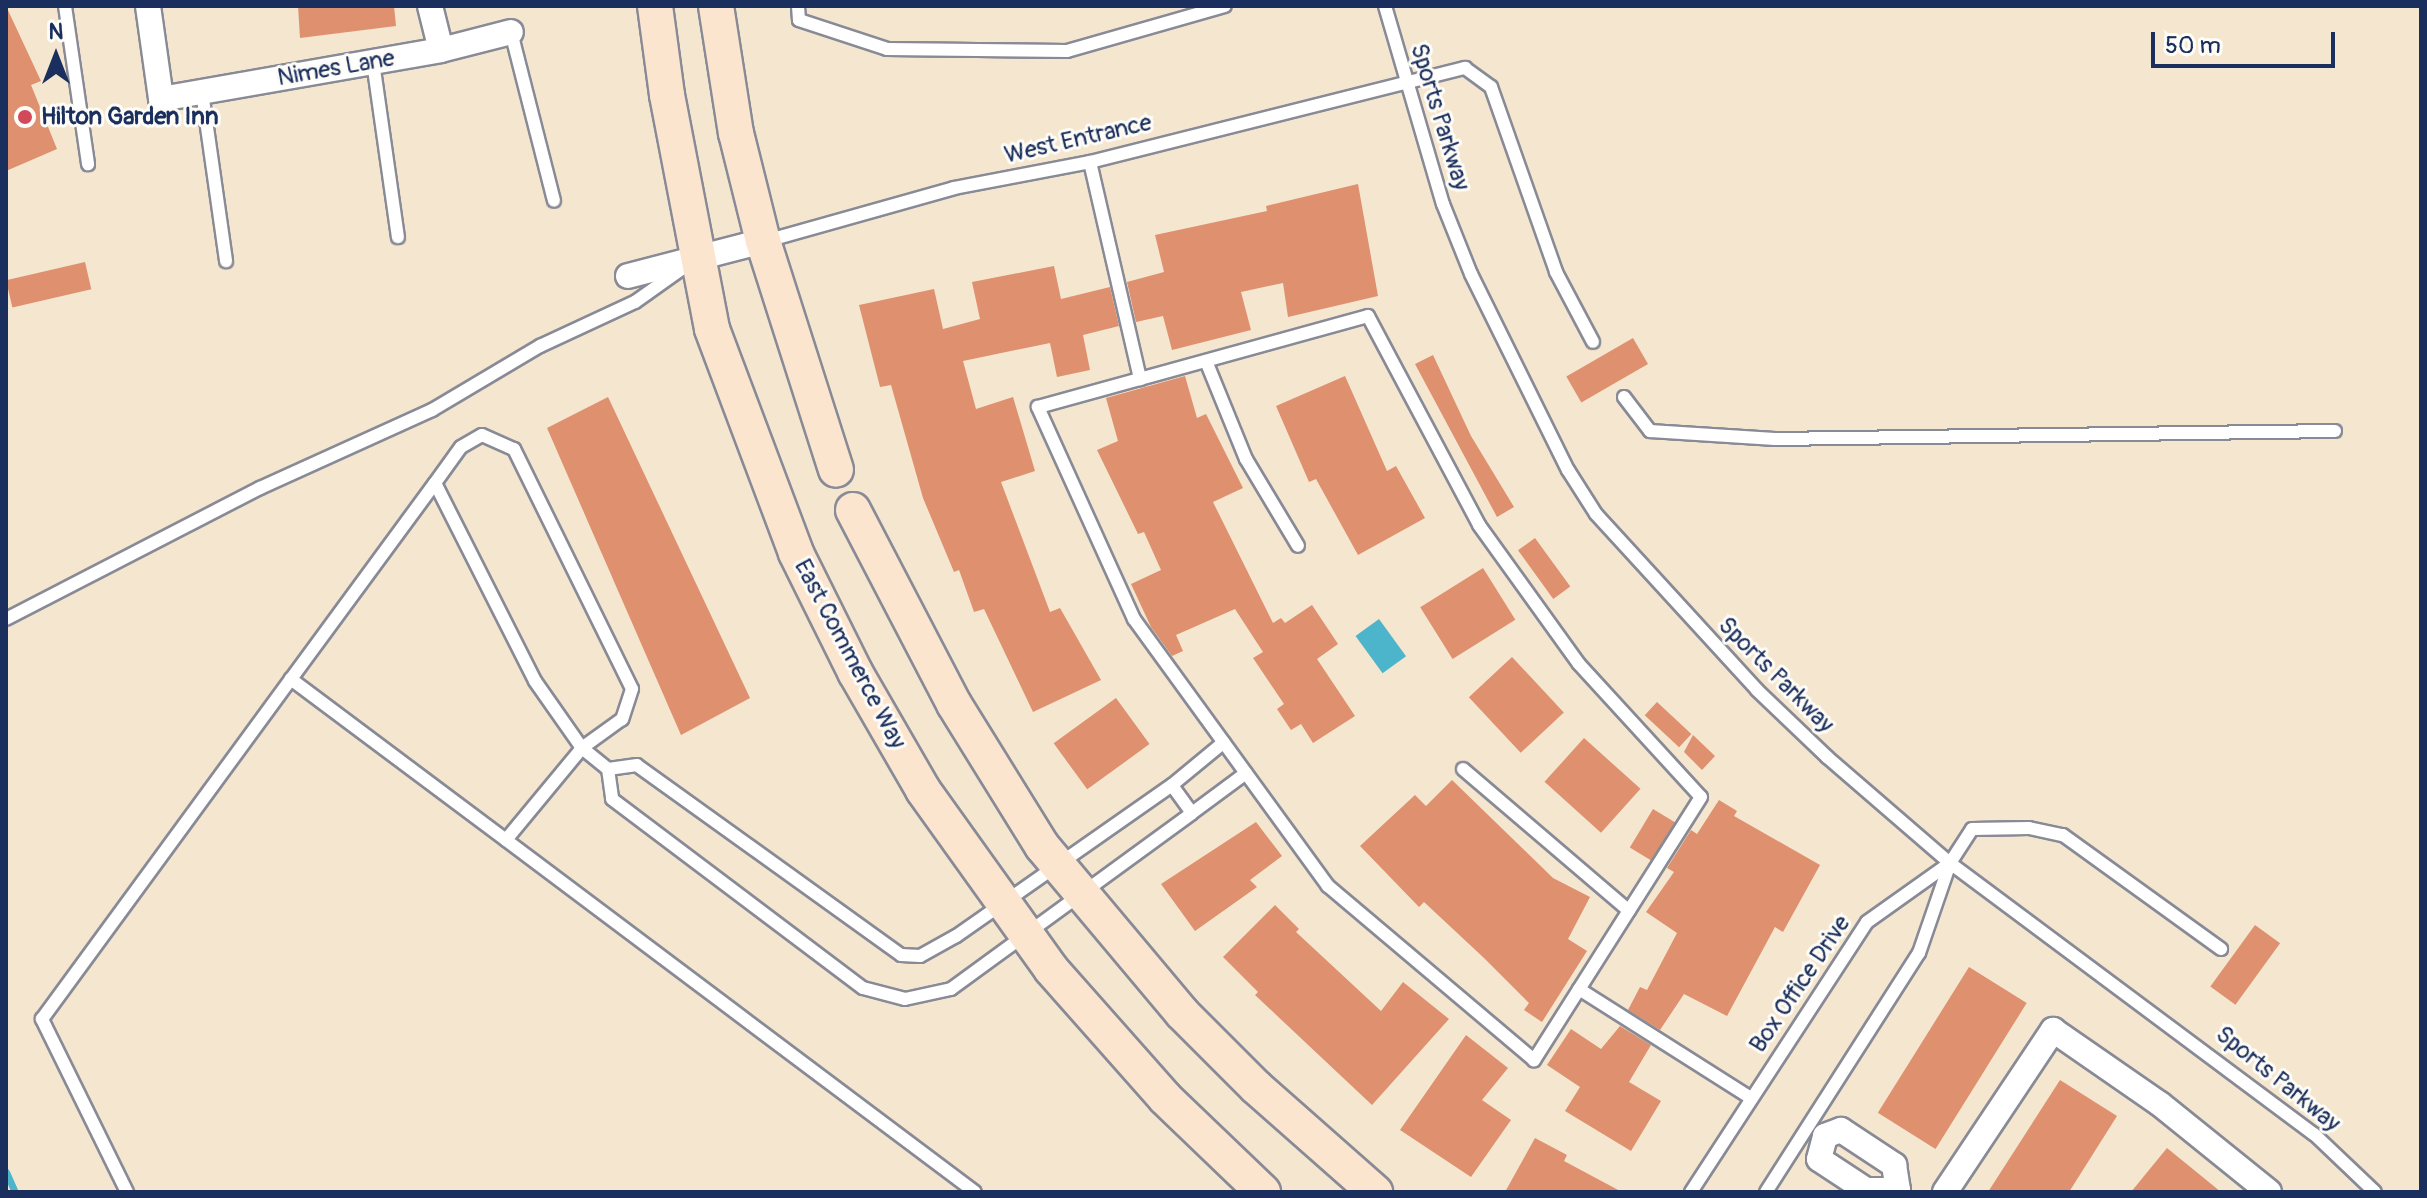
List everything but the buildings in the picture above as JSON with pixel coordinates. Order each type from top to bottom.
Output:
[{"type":"main road","name":"East Commerce Way","points":[[655,6],[667,95],[712,329],[796,553],[923,790],[1004,904],[1165,1098],[1263,1192]]},
{"type":"main road","points":[[716,6],[736,133],[763,241],[836,470]]},
{"type":"main road","points":[[853,510],[954,704],[1059,867],[1182,1013],[1256,1087],[1375,1192]]},
{"type":"street","name":"Nimes Lane","points":[[148,6],[161,99],[441,50],[511,32]]},
{"type":"street","points":[[430,6],[441,50]]},
{"type":"street","points":[[628,276],[763,241]]},
{"type":"street","points":[[1945,1192],[2053,1030],[2160,1104],[2261,1189]]},
{"type":"street","points":[[1841,1130],[1894,1165],[1899,1191],[1866,1190],[1819,1159],[1816,1131],[1841,1130]]},
{"type":"lane","points":[[65,6],[88,164]]},
{"type":"lane","points":[[798,6],[799,20],[887,49],[1067,51],[1224,6]]},
{"type":"lane","name":"Sports Parkway","points":[[1385,6],[1404,80],[1471,274],[1568,470],[1596,514],[1757,690],[1950,863],[2211,1053],[2314,1134],[2375,1192]]},
{"type":"lane","points":[[511,32],[554,201]]},
{"type":"lane","points":[[373,62],[398,237]]},
{"type":"lane","name":"West Entrance","points":[[763,241],[954,188],[1090,162],[1404,80],[1465,68],[1491,87],[1556,272],[1593,342]]},
{"type":"lane","points":[[202,92],[226,261]]},
{"type":"lane","points":[[1090,162],[1140,379]]},
{"type":"lane","points":[[6,619],[260,488],[432,410],[540,346],[635,302],[699,258]]},
{"type":"lane","points":[[1368,316],[1479,525],[1579,664],[1701,797],[1534,1060],[1328,886],[1134,619],[1038,407],[1140,379],[1368,316]]},
{"type":"lane","points":[[1206,361],[1246,459],[1298,546]]},
{"type":"lane","points":[[1624,397],[1650,431],[1775,439],[2335,431]]},
{"type":"lane","points":[[127,1192],[42,1019],[461,447],[482,435],[514,449],[632,689],[622,719],[582,748],[506,840]]},
{"type":"lane","points":[[435,483],[535,681],[582,748],[608,769],[612,799],[818,956],[883,996],[928,998],[951,989],[1246,773]]},
{"type":"lane","points":[[291,679],[975,1192]]},
{"type":"lane","points":[[608,769],[637,765],[901,955],[920,956],[1059,867],[1172,785],[1224,742]]},
{"type":"lane","points":[[1463,769],[1629,911]]},
{"type":"lane","points":[[1172,785],[1192,813]]},
{"type":"lane","points":[[1766,1192],[1816,1131],[1919,953],[1950,863],[1972,829],[2029,828],[2063,835],[2221,949]]},
{"type":"lane","name":"Box Office Drive","points":[[1691,1192],[1867,922],[1950,863]]},
{"type":"lane","points":[[1579,989],[1751,1098]]},
{"type":"water","points":[[1379,619],[1406,656],[1383,673],[1356,636]]},
{"type":"waterway","points":[[6,1172],[15,1192]]},
{"type":"place","name":"Hilton Garden Inn","points":[[25,117]]}]
